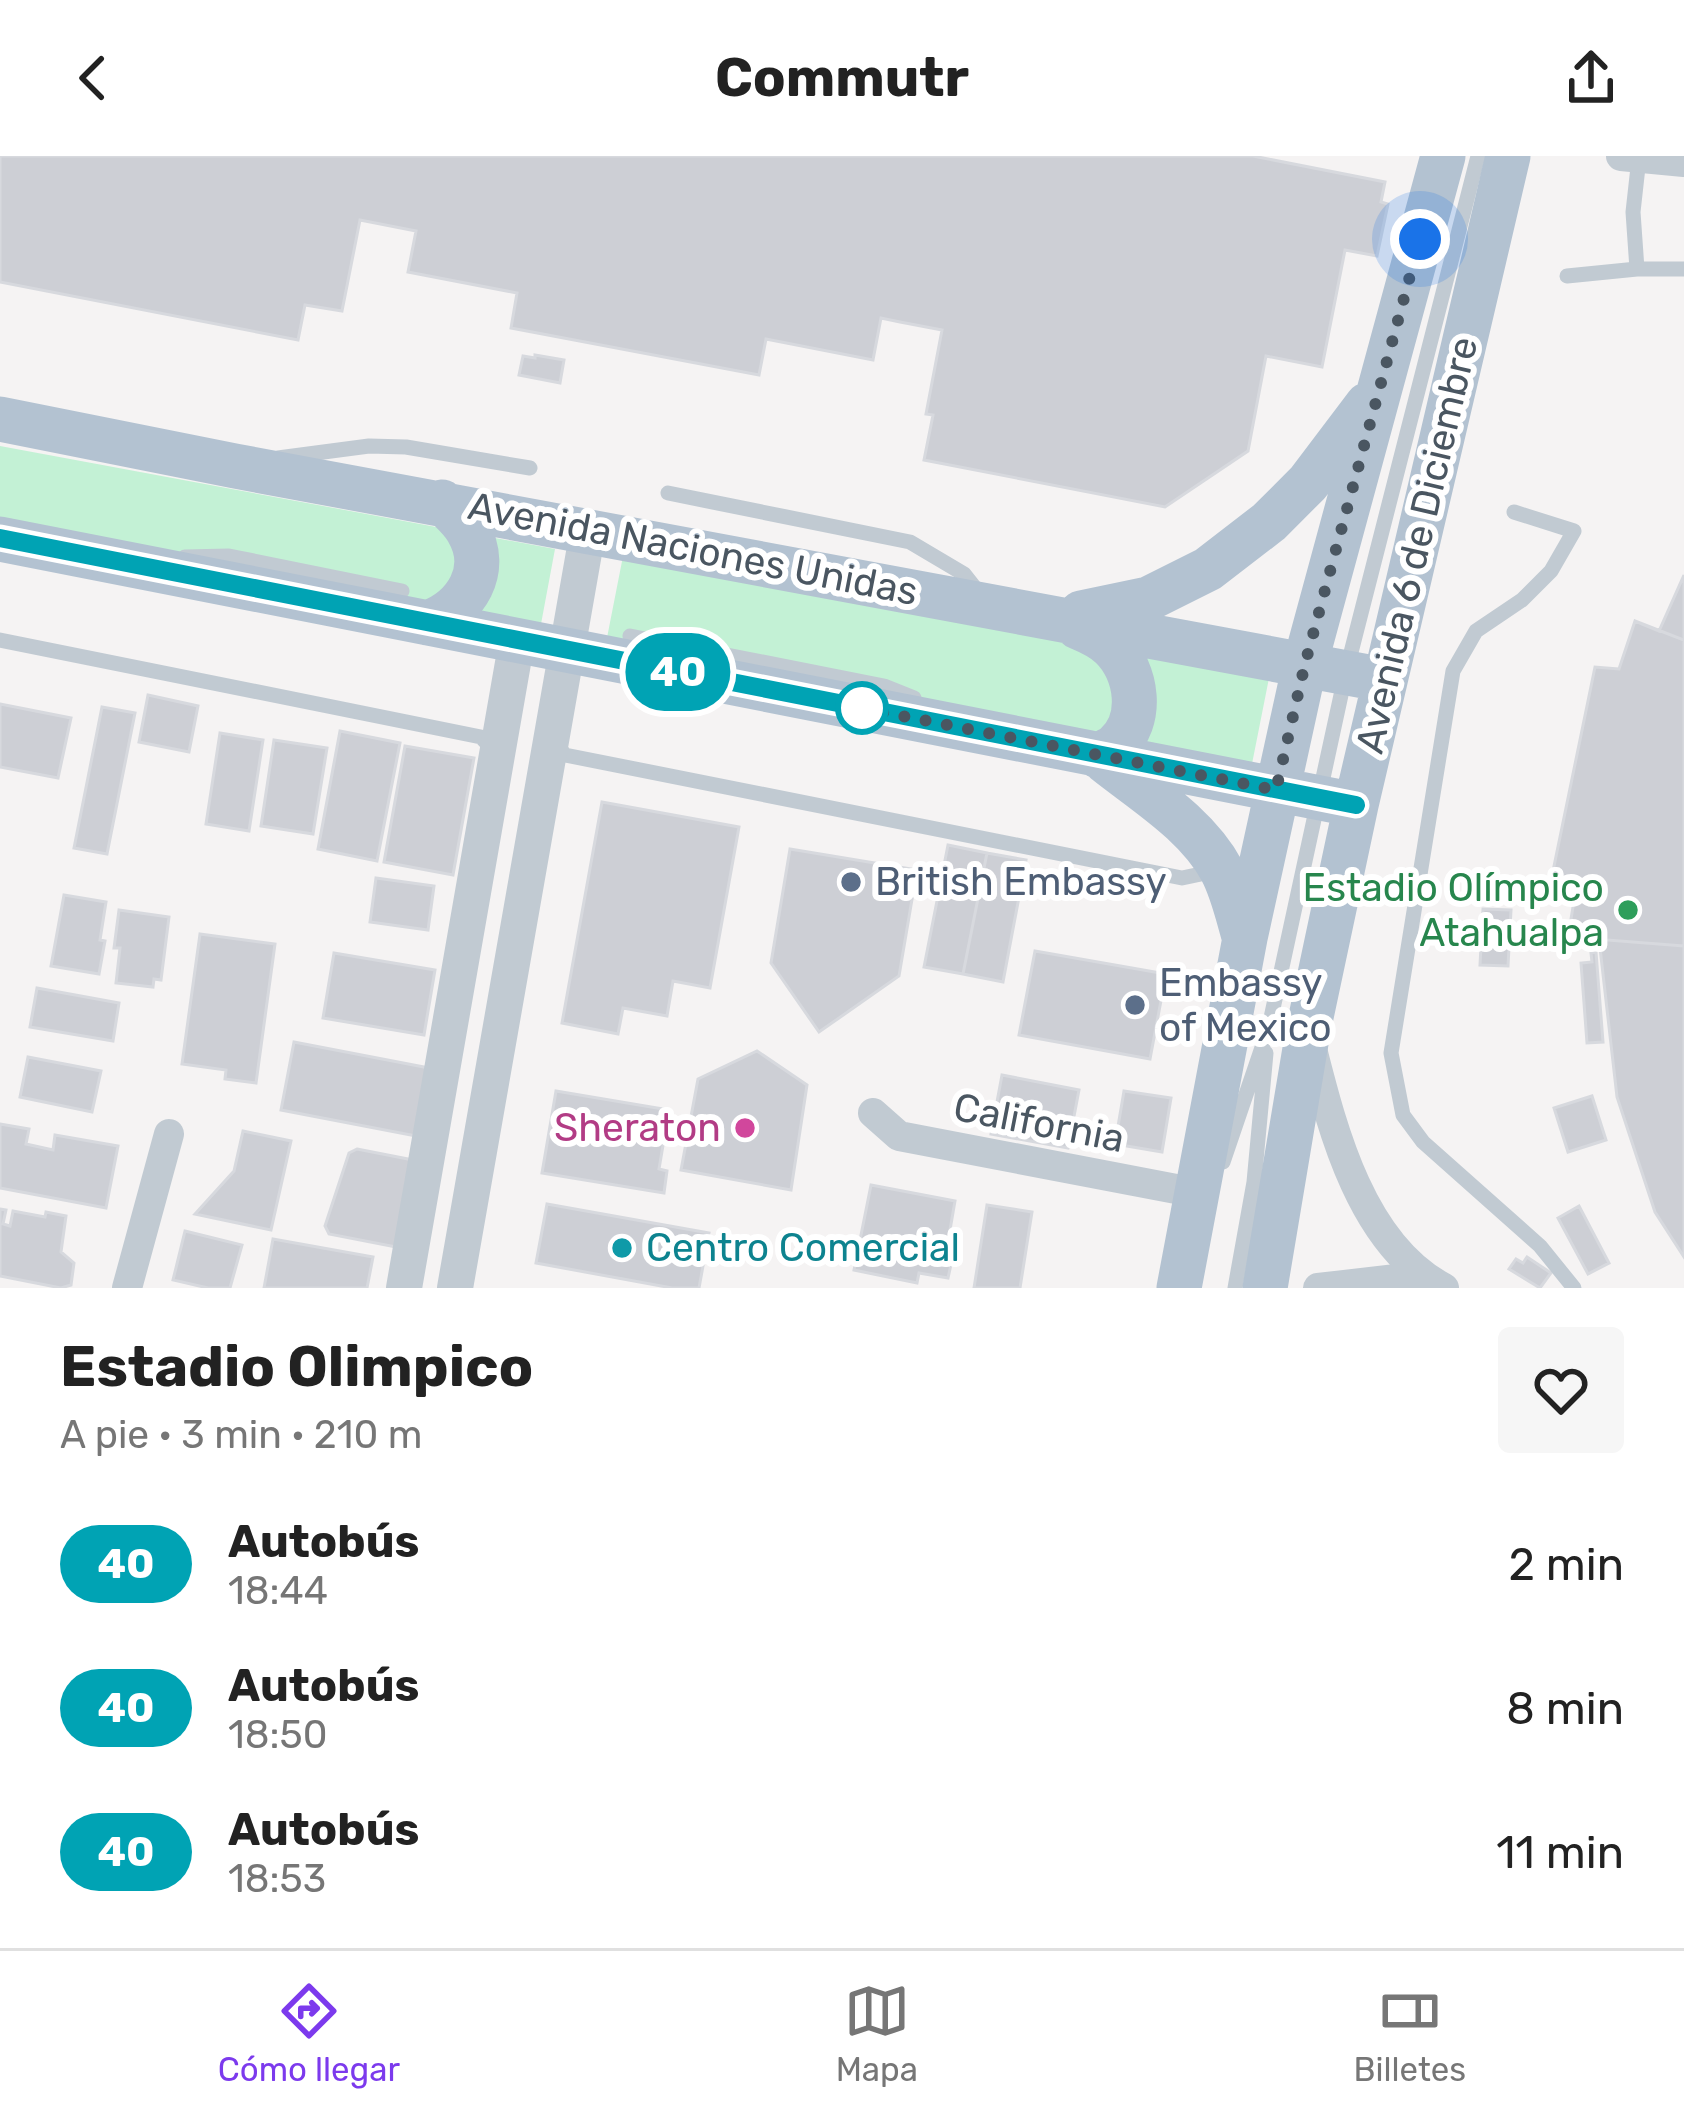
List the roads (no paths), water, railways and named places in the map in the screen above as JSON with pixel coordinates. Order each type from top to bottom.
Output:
[{"type":"main road","name":"Avenida 6 de Diciembre","points":[[1179,1288],[1208,1184],[1245,938],[1317,798],[1345,672],[1379,388],[1443,156]]},
{"type":"main road","name":"Avenida 6 de Diciembre","points":[[1265,1288],[1288,1029],[1317,798],[1345,672],[1508,156]]},
{"type":"main road","points":[[1058,618],[1148,599],[1208,569],[1269,522],[1308,483],[1379,388]]},
{"type":"main road","name":"Avenida Naciones Unidas","points":[[0,419],[1345,672]]},
{"type":"main road","points":[[415,607],[442,618],[464,600],[475,577],[475,548],[469,531],[442,502]]},
{"type":"main road","points":[[0,538],[134,565],[415,607],[518,640],[1317,798]]},
{"type":"main road","points":[[1058,618],[1109,644],[1129,671],[1134,688],[1131,719],[1117,744],[1097,756]]},
{"type":"main road","points":[[1097,756],[1185,826],[1212,855],[1229,886],[1245,938]]},
{"type":"street","points":[[1630,157],[1684,162]]},
{"type":"street","points":[[455,1288],[588,530]]},
{"type":"street","points":[[404,1288],[518,640]]},
{"type":"street","points":[[1288,1029],[1329,1115],[1345,1162],[1384,1231],[1433,1282]]},
{"type":"street","name":"California","points":[[873,1113],[899,1136],[1208,1184]]},
{"type":"street","points":[[127,1288],[169,1133]]},
{"type":"street","points":[[1318,1288],[1433,1282]]},
{"type":"lane","points":[[1345,672],[1478,156]]},
{"type":"lane","points":[[1630,157],[1637,269]]},
{"type":"lane","points":[[1567,276],[1684,269]]},
{"type":"lane","points":[[236,466],[369,446],[406,447],[530,468]]},
{"type":"lane","points":[[668,493],[910,542],[964,574],[988,605]]},
{"type":"lane","points":[[1514,512],[1574,531],[1551,571],[1522,600],[1476,631],[1453,671],[1391,1053],[1403,1115],[1423,1142],[1540,1246],[1574,1288]]},
{"type":"lane","points":[[630,636],[884,686],[977,731]]},
{"type":"lane","points":[[0,640],[482,737],[497,755]]},
{"type":"lane","points":[[551,736],[565,755],[1182,878],[1201,874],[1212,855]]},
{"type":"lane","points":[[1208,1184],[1288,1029]]},
{"type":"lane","points":[[1235,1288],[1288,1029]]},
{"type":"place","name":"British Embassy","points":[[851,882]]},
{"type":"place","name":"Estadio Olímpico Atahualpa","points":[[1628,910]]},
{"type":"place","name":"Embassy of Mexico","points":[[1135,1005]]},
{"type":"place","name":"Sheraton","points":[[745,1128]]},
{"type":"place","name":"Centro Comercial","points":[[622,1248]]}]
